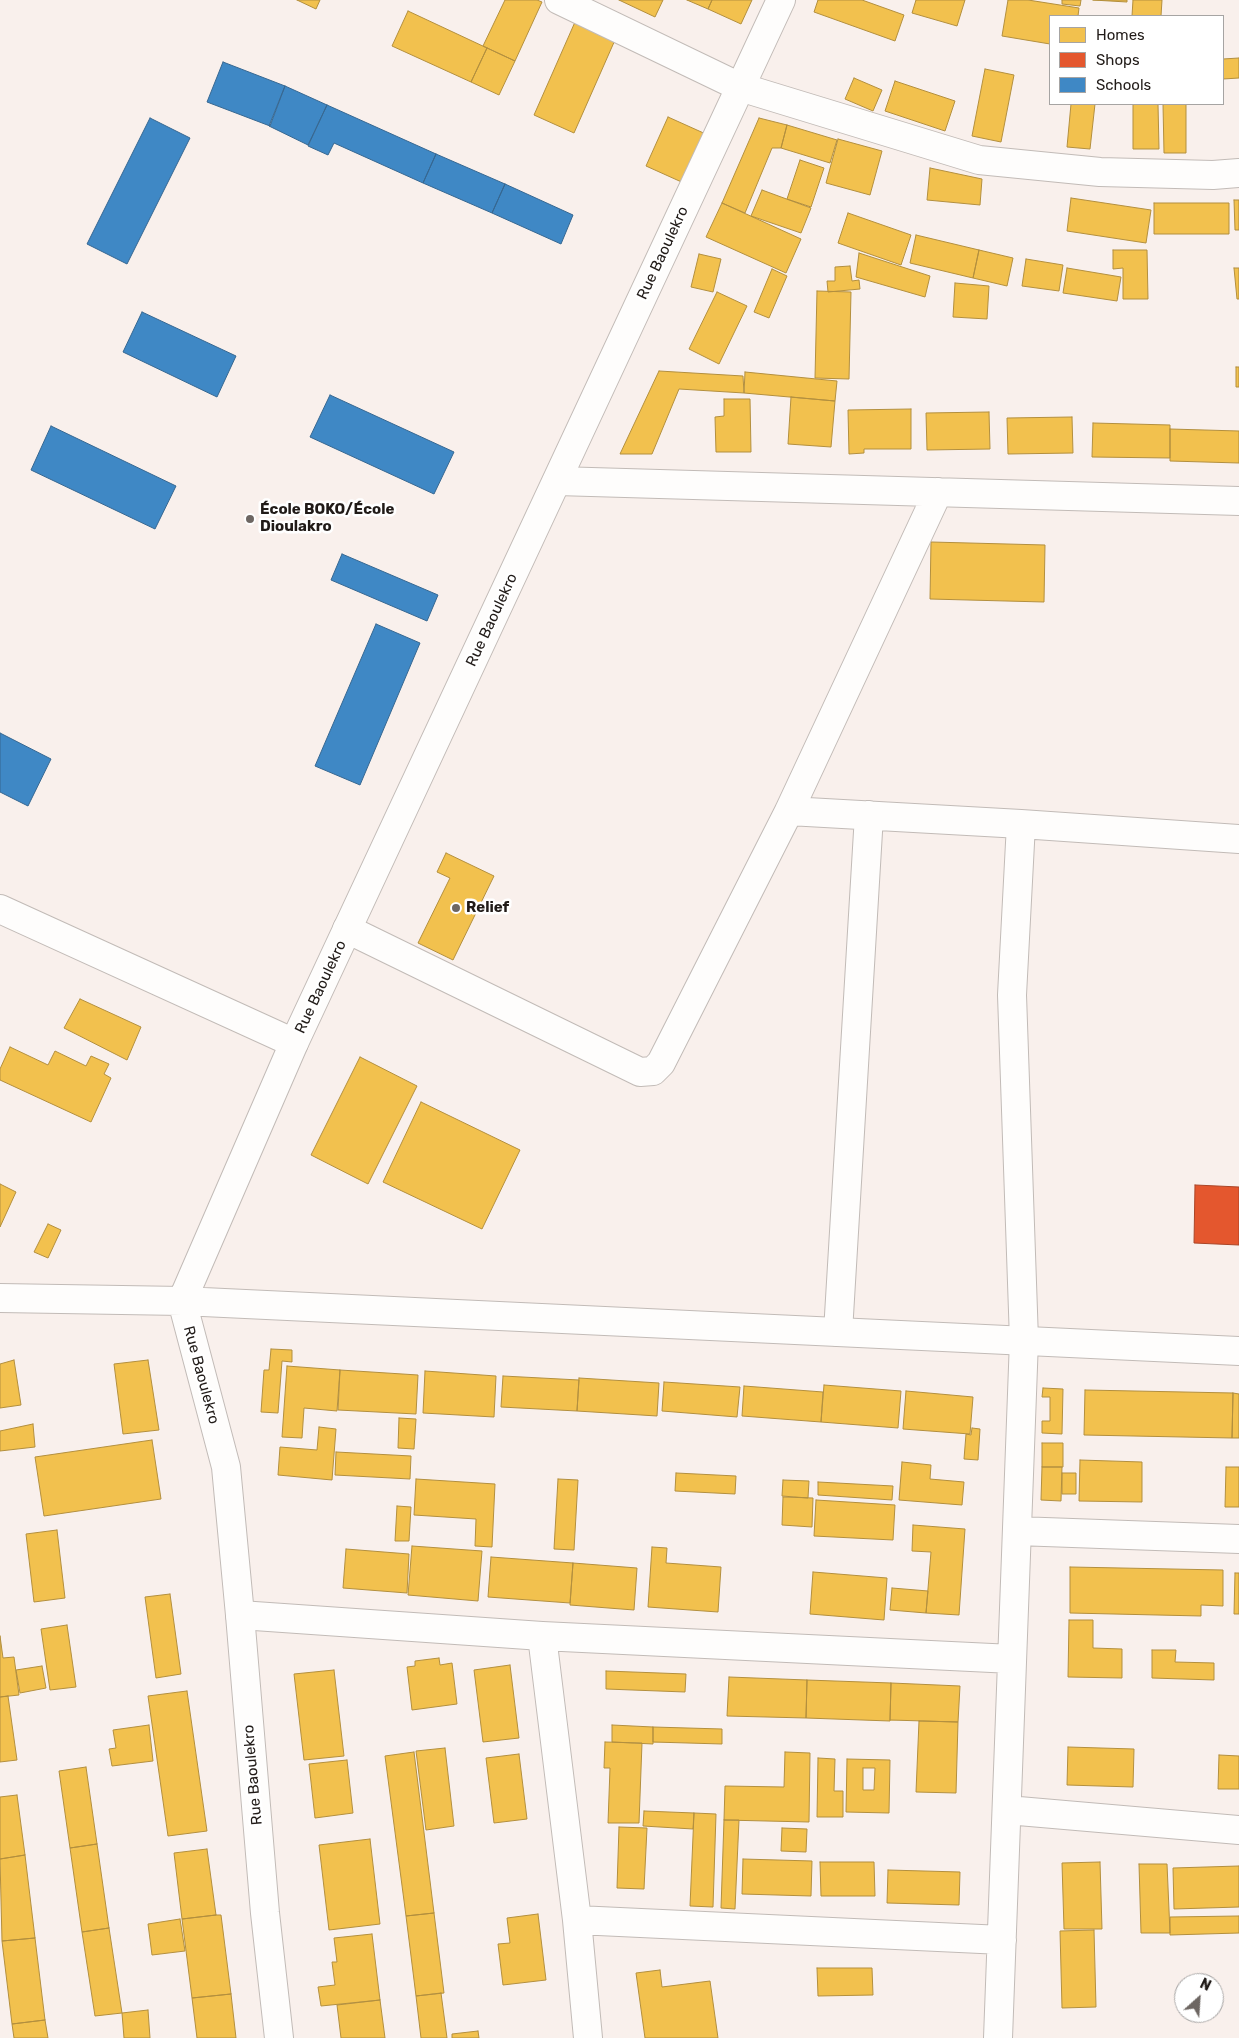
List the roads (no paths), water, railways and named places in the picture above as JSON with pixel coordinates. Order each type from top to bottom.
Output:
[{"type":"street","points":[[559,0],[740,88],[979,160],[1100,172],[1213,175],[1239,173]]},
{"type":"street","name":"Rue Baoulekro","points":[[279,2038],[265,1913],[226,1467],[182,1301],[294,1043],[781,0]]},
{"type":"street","points":[[557,481],[1239,502]]},
{"type":"street","points":[[348,929],[640,1072],[653,1071],[661,1064],[789,811],[938,492]]},
{"type":"street","points":[[789,811],[1239,838]]},
{"type":"street","points":[[838,1332],[869,816]]},
{"type":"street","points":[[998,2038],[1024,1340],[1012,995],[1021,824]]},
{"type":"street","points":[[0,909],[294,1043]]},
{"type":"street","points":[[0,1298],[182,1301],[1239,1351]]},
{"type":"street","points":[[1017,1531],[1239,1539]]},
{"type":"street","points":[[240,1616],[542,1636],[1012,1659]]},
{"type":"street","points":[[542,1636],[577,1920],[588,2038]]},
{"type":"street","points":[[1007,1810],[1239,1830]]},
{"type":"street","points":[[577,1920],[1002,1940]]},
{"type":"place","name":"École BOKO/École Dioulakro","points":[[250,519]]},
{"type":"place","name":"Relief","points":[[456,908]]}]
